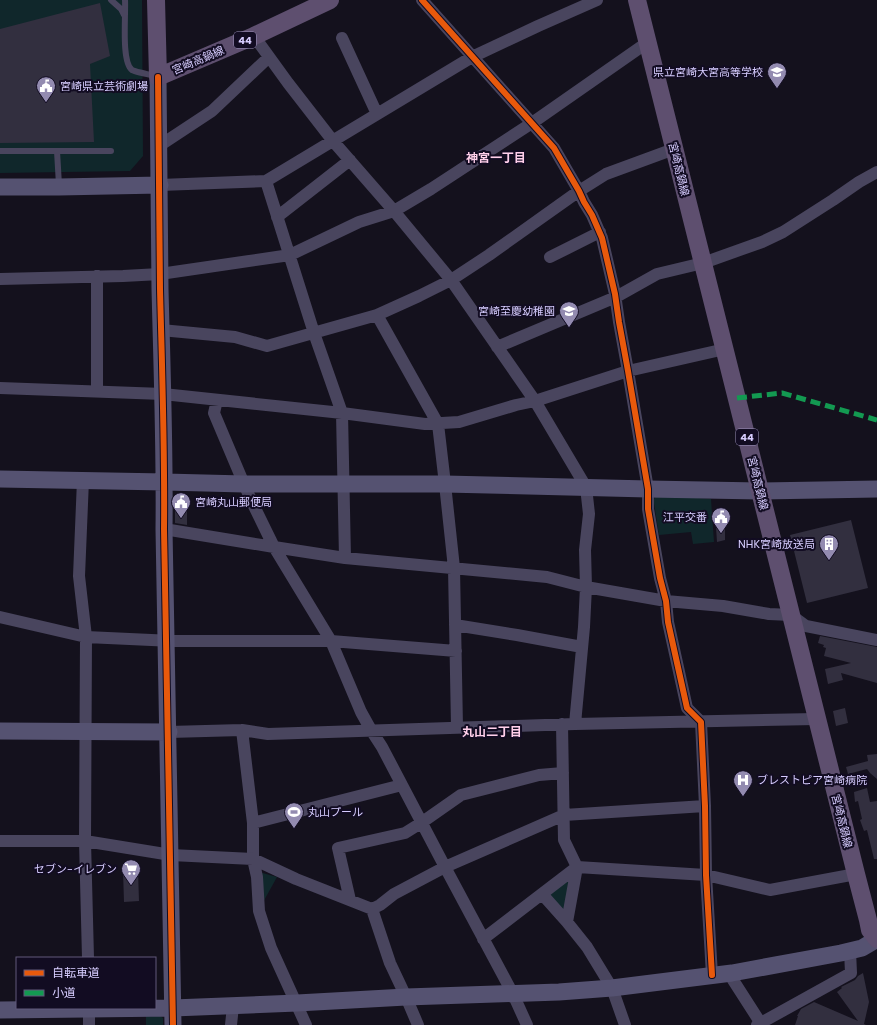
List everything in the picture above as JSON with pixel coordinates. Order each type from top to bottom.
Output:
[{"type":"main road","name":"宮崎高鍋線","points":[[156,0],[158,77],[254,36],[326,1]]},
{"type":"main road","name":"宮崎高鍋線","points":[[637,0],[816,719],[863,900],[874,919],[870,930],[877,939]]},
{"type":"street","points":[[422,0],[554,148],[579,190],[602,238],[616,297],[648,489],[648,509],[660,578],[666,601],[668,622],[687,708],[701,722],[705,806],[706,875],[712,974]]},
{"type":"street","points":[[0,187],[160,185],[266,181],[472,57],[597,0]]},
{"type":"street","points":[[254,36],[333,141],[394,211],[451,280],[535,401],[586,487],[589,514],[585,550],[586,587],[584,627],[575,724]]},
{"type":"street","points":[[342,38],[377,114]]},
{"type":"street","points":[[0,279],[160,274],[290,255],[359,222],[394,211],[431,189],[532,123],[648,42]]},
{"type":"street","points":[[159,146],[212,111],[269,56]]},
{"type":"street","points":[[158,77],[173,1025]]},
{"type":"street","points":[[161,330],[235,337],[268,346],[377,315],[451,280],[489,255],[579,190],[606,174],[674,149]]},
{"type":"street","points":[[277,217],[350,160]]},
{"type":"street","points":[[497,347],[616,297],[657,274],[703,263],[762,242],[783,232],[859,182],[877,172]]},
{"type":"street","points":[[266,181],[314,333],[342,414],[345,558]]},
{"type":"street","points":[[550,257],[600,232]]},
{"type":"street","points":[[97,276],[97,391]]},
{"type":"street","points":[[377,315],[438,424],[454,568],[457,727]]},
{"type":"street","points":[[0,388],[163,394],[425,424],[438,424],[459,422],[516,405],[535,401],[628,371],[725,349]]},
{"type":"street","points":[[217,400],[214,413],[244,484],[274,547],[331,641],[361,712],[382,747],[444,867],[513,994],[527,1025]]},
{"type":"street","points":[[0,480],[83,480],[344,485],[445,484],[760,491],[877,489]]},
{"type":"street","points":[[83,480],[79,576],[86,637],[85,841],[88,957]]},
{"type":"street","points":[[164,529],[345,558],[547,577],[586,587],[666,601],[723,606],[769,614],[791,615],[806,626],[877,640]]},
{"type":"street","points":[[0,617],[86,637],[173,641],[331,641],[456,651]]},
{"type":"street","points":[[455,625],[582,647]]},
{"type":"street","points":[[0,731],[168,732],[242,730],[268,734],[562,724],[816,719]]},
{"type":"street","points":[[562,724],[564,840],[577,867],[567,922]]},
{"type":"street","points":[[242,730],[253,823],[252,859],[257,877],[259,911],[271,948],[306,1025]]},
{"type":"street","points":[[350,900],[338,848],[404,833],[422,823],[461,794],[539,775],[563,773]]},
{"type":"street","points":[[253,823],[402,785]]},
{"type":"street","points":[[0,841],[85,841],[171,855],[252,859],[296,879],[372,909],[380,905],[394,894],[444,867],[564,816],[705,806]]},
{"type":"street","points":[[483,938],[577,867],[706,875],[770,890],[856,874]]},
{"type":"street","points":[[542,894],[587,947],[612,988],[625,1025]]},
{"type":"street","points":[[372,909],[390,963],[418,1025]]},
{"type":"street","points":[[0,1010],[89,1014],[173,1008],[406,997],[559,992],[612,988],[732,972],[850,951],[862,948],[877,939]]},
{"type":"street","points":[[732,972],[732,980],[759,1024],[850,973],[850,951]]},
{"type":"street","points":[[231,1025],[233,1006]]},
{"type":"lane","points":[[111,0],[122,9],[125,18]]},
{"type":"lane","points":[[125,0],[126,56],[128,65],[132,70],[158,77]]},
{"type":"lane","points":[[0,151],[111,151]]},
{"type":"lane","points":[[57,151],[59,187]]},
{"type":"green space","points":[[0,0],[142,0],[143,156],[130,171],[0,173]]},
{"type":"green space","points":[[657,495],[711,499],[714,542],[693,544],[691,532],[659,535],[654,503],[654,499]]},
{"type":"green space","points":[[259,872],[277,877],[261,906]]},
{"type":"green space","points":[[572,874],[565,915],[547,893]]},
{"type":"green space","points":[[158,1014],[163,1018],[163,1025],[146,1025],[146,1015]]},
{"type":"building","name":"宮崎県立芸術劇場","points":[[100,3],[110,56],[90,64],[94,142],[0,143],[0,29]]},
{"type":"building","name":"宮崎丸山郵便局","points":[[175,510],[187,510],[187,525],[175,523]]},
{"type":"building","name":"NHK宮崎放送局","points":[[851,520],[868,588],[807,603],[790,535]]},
{"type":"building","name":"江平交番","points":[[725,526],[725,540],[717,542],[716,527]]},
{"type":"building","points":[[820,636],[877,647],[877,683],[841,673],[843,680],[828,684],[825,669],[851,663],[824,656],[826,648],[823,647],[824,645],[818,643]]},
{"type":"building","points":[[845,708],[848,723],[836,726],[833,711]]},
{"type":"building","points":[[877,754],[877,779],[867,769],[848,774],[846,767],[868,761],[867,755]]},
{"type":"building","points":[[867,788],[870,802],[877,801],[877,859],[874,859],[867,830],[864,831],[860,820],[862,819],[858,801],[855,802],[854,792]]},
{"type":"building","name":"セブン-イレブン","points":[[123,871],[138,871],[139,901],[124,902]]},
{"type":"building","points":[[863,973],[869,1002],[864,1024],[866,1025],[795,1025],[797,1016],[801,1009],[814,1002],[858,1021],[837,992],[842,988],[841,987],[855,980]]},
{"type":"marked path","points":[[737,398],[782,393],[877,420]]},
{"type":"cycle path","points":[[422,0],[554,148],[592,215],[602,238],[615,294],[648,489],[648,509],[660,578],[666,601],[668,622],[687,708],[701,722],[705,806],[706,875],[712,975]]},
{"type":"cycle path","points":[[158,77],[160,289],[164,439],[164,529],[173,1025]]},
{"type":"place","name":"県立宮崎大宮高等学校","points":[[777,89]]},
{"type":"place","name":"宮崎県立芸術劇場","points":[[46,103]]},
{"type":"place","name":"宮崎至慶幼稚園","points":[[569,328]]},
{"type":"place","name":"宮崎丸山郵便局","points":[[181,519]]},
{"type":"place","name":"江平交番","points":[[721,534]]},
{"type":"place","name":"NHK宮崎放送局","points":[[829,561]]},
{"type":"place","name":"ブレストピア宮崎病院","points":[[743,797]]},
{"type":"place","name":"丸山プール","points":[[294,829]]},
{"type":"place","name":"セブン-イレブン","points":[[131,886]]},
{"type":"district","name":"神宮一丁目","points":[[496,158]]},
{"type":"district","name":"丸山二丁目","points":[[492,732]]}]
